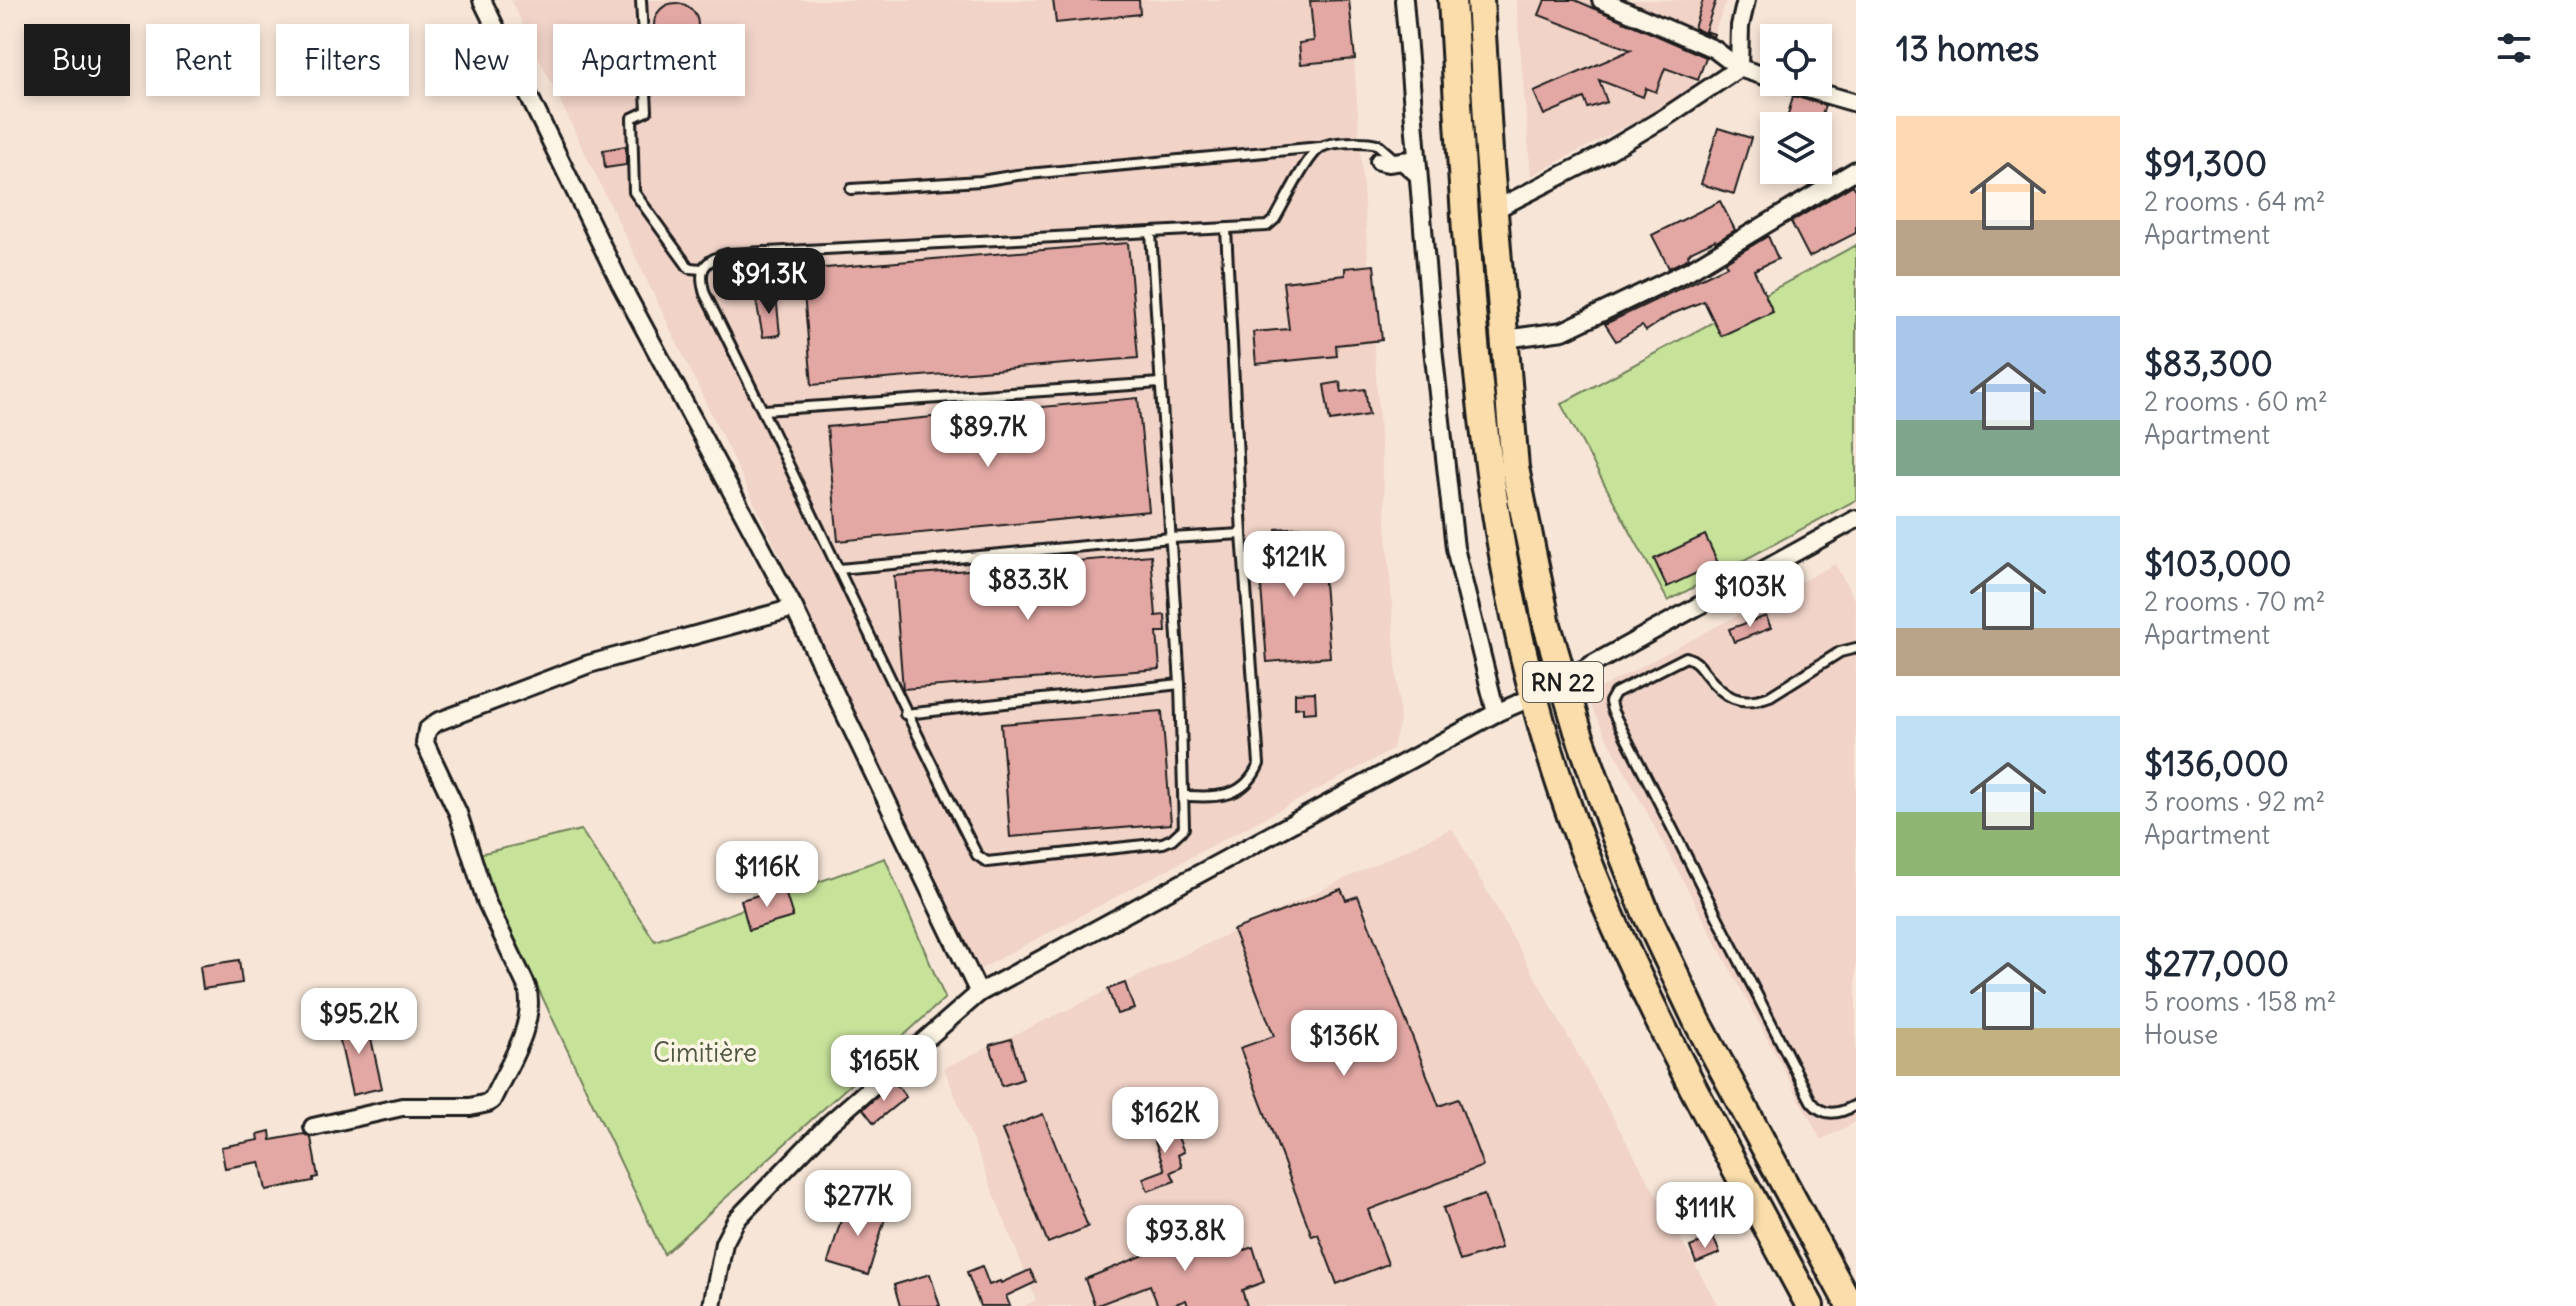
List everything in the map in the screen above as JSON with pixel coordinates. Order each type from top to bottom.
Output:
[{"type":"highway","name":"RN 22","points":[[1452,0],[1478,385],[1494,506],[1516,626],[1535,696],[1563,792],[1621,939],[1694,1088],[1810,1306]]},
{"type":"highway","name":"RN 22","points":[[1480,0],[1515,468],[1547,625],[1562,680],[1615,835],[1652,926],[1697,1021],[1850,1306]]},
{"type":"street","points":[[482,0],[620,283],[794,608],[979,993]]},
{"type":"street","points":[[1404,0],[1433,348],[1455,548],[1496,713]]},
{"type":"street","points":[[1601,0],[1714,49],[1739,68],[1760,75]]},
{"type":"street","points":[[1739,68],[1740,26],[1746,0]]},
{"type":"street","points":[[1494,210],[1625,141],[1739,68]]},
{"type":"street","points":[[1832,96],[1856,103]]},
{"type":"street","points":[[1379,161],[1417,159]]},
{"type":"street","points":[[1505,339],[1563,331],[1690,270],[1856,170]]},
{"type":"street","points":[[712,1306],[724,1243],[736,1220],[830,1123],[979,993],[1496,713],[1535,696],[1854,525]]},
{"type":"street","points":[[313,1127],[402,1107],[470,1107],[488,1103],[517,1045],[529,1010],[527,987],[486,901],[458,813],[425,743],[427,730],[437,722],[589,664],[794,608]]},
{"type":"lane","points":[[641,0],[647,111],[632,118],[634,192],[689,268],[703,269]]},
{"type":"lane","points":[[851,189],[981,181],[1368,142],[1377,144],[1419,182]]},
{"type":"lane","points":[[1151,233],[1180,684],[1184,828],[1163,843],[987,862],[977,855],[905,714],[764,410],[705,294],[703,269],[710,259],[727,254],[1267,226],[1275,219],[1320,147]]},
{"type":"lane","points":[[1184,796],[1217,797],[1237,790],[1252,780],[1259,764],[1242,534],[1226,229]]},
{"type":"lane","points":[[764,410],[1160,383]]},
{"type":"lane","points":[[839,569],[1242,534]]},
{"type":"lane","points":[[1856,648],[1840,652],[1770,696],[1758,700],[1738,701],[1720,690],[1698,664],[1686,657],[1615,693],[1610,702],[1811,1101],[1817,1109],[1829,1114],[1856,1105]]},
{"type":"lane","points":[[905,714],[1180,684]]},
{"type":"shaded area","points":[[511,0],[1350,0],[1400,721],[1392,750],[980,969],[557,96],[745,96],[745,24],[553,24],[553,87],[537,54],[537,24],[523,24]]},
{"type":"shaded area","points":[[1516,0],[1727,0],[1690,93],[1531,176]]},
{"type":"shaded area","points":[[1835,564],[1856,602],[1856,1122],[1821,1140],[1585,696]]},
{"type":"shaded area","points":[[1452,828],[1718,1306],[1024,1306],[1036,1300],[944,1068]]},
{"type":"green space","points":[[1856,245],[1856,500],[1668,601],[1561,404]]},
{"type":"green space","name":"Cimitière","points":[[581,830],[655,941],[885,858],[945,998],[664,1254],[475,855]]},
{"type":"building","points":[[1053,0],[1139,0],[1140,14],[1056,23]]},
{"type":"building","points":[[1349,0],[1355,59],[1301,64],[1299,43],[1314,41],[1310,1]]},
{"type":"building","points":[[1545,0],[1575,0],[1706,57],[1698,80],[1665,68],[1656,92],[1646,88],[1643,97],[1599,80],[1607,102],[1588,108],[1584,98],[1544,115],[1534,92],[1631,50],[1539,15]]},
{"type":"building","points":[[1703,0],[1716,0],[1705,31],[1714,34],[1713,37],[1694,28]]},
{"type":"building","points":[[676,3],[692,9],[698,24],[654,24],[660,9]]},
{"type":"building","points":[[1793,96],[1825,105],[1823,112],[1789,112]]},
{"type":"building","points":[[1718,128],[1751,138],[1734,194],[1701,184]]},
{"type":"building","points":[[626,146],[626,165],[605,168],[603,150]]},
{"type":"building","points":[[1853,185],[1856,190],[1856,233],[1809,257],[1791,222]]},
{"type":"building","points":[[1720,201],[1735,230],[1716,242],[1692,251],[1689,258],[1669,268],[1652,235]]},
{"type":"building","points":[[1768,236],[1778,259],[1754,270],[1773,312],[1721,336],[1704,301],[1672,314],[1646,331],[1642,326],[1616,341],[1605,324],[1727,266],[1725,262]]},
{"type":"building","points":[[1128,243],[1138,358],[812,385],[802,270]]},
{"type":"building","points":[[1374,265],[1382,340],[1336,345],[1337,356],[1256,364],[1253,332],[1289,329],[1283,282],[1345,275],[1345,268]]},
{"type":"building","points":[[776,295],[780,335],[763,337],[756,300]]},
{"type":"building","points":[[1340,382],[1342,392],[1365,389],[1369,415],[1330,421],[1324,385]]},
{"type":"building","points":[[1138,398],[1149,511],[838,541],[827,427]]},
{"type":"building","points":[[1302,527],[1303,547],[1321,546],[1330,657],[1267,662],[1258,550],[1277,548],[1276,529]]},
{"type":"building","points":[[1705,535],[1718,563],[1667,587],[1654,559]]},
{"type":"building","points":[[1151,555],[1156,616],[1165,615],[1166,632],[1157,632],[1160,669],[903,689],[894,576]]},
{"type":"building","points":[[1766,616],[1771,628],[1734,642],[1729,629]]},
{"type":"building","points":[[1315,692],[1316,712],[1303,713],[1303,707],[1295,708],[1295,693]]},
{"type":"building","points":[[1162,711],[1171,824],[1010,837],[1001,724]]},
{"type":"building","points":[[784,888],[793,917],[749,930],[741,900]]},
{"type":"building","points":[[1341,889],[1346,900],[1358,896],[1439,1106],[1458,1099],[1483,1166],[1368,1210],[1388,1264],[1337,1284],[1318,1234],[1312,1236],[1240,1048],[1274,1036],[1233,930]]},
{"type":"building","points":[[239,960],[242,983],[203,989],[200,966]]},
{"type":"building","points":[[1125,983],[1134,1009],[1117,1014],[1108,989]]},
{"type":"building","points":[[366,1016],[382,1088],[352,1095],[336,1023]]},
{"type":"building","points":[[1011,1039],[1023,1079],[1002,1086],[990,1045]]},
{"type":"building","points":[[894,1082],[906,1097],[874,1123],[863,1109]]},
{"type":"building","points":[[1043,1114],[1088,1227],[1048,1243],[1002,1130]]},
{"type":"building","points":[[1171,1120],[1184,1152],[1178,1155],[1182,1167],[1171,1172],[1175,1181],[1148,1191],[1143,1178],[1165,1170],[1150,1128]]},
{"type":"building","points":[[270,1131],[271,1140],[304,1134],[311,1138],[318,1177],[313,1181],[266,1190],[260,1162],[225,1168],[221,1147],[259,1140],[258,1134]]},
{"type":"building","points":[[1484,1195],[1501,1248],[1460,1261],[1443,1208]]},
{"type":"building","points":[[847,1200],[887,1212],[868,1275],[828,1263]]},
{"type":"building","points":[[1223,1222],[1235,1253],[1253,1247],[1264,1282],[1242,1290],[1247,1306],[1188,1306],[1186,1300],[1170,1306],[1158,1306],[1150,1285],[1095,1306],[1085,1279],[1152,1252],[1151,1249]]},
{"type":"building","points":[[1713,1237],[1720,1253],[1696,1263],[1690,1247]]},
{"type":"building","points":[[982,1266],[989,1285],[1030,1270],[1036,1282],[1006,1296],[1010,1306],[980,1306],[967,1272]]},
{"type":"building","points":[[930,1274],[940,1306],[900,1306],[894,1285]]}]
